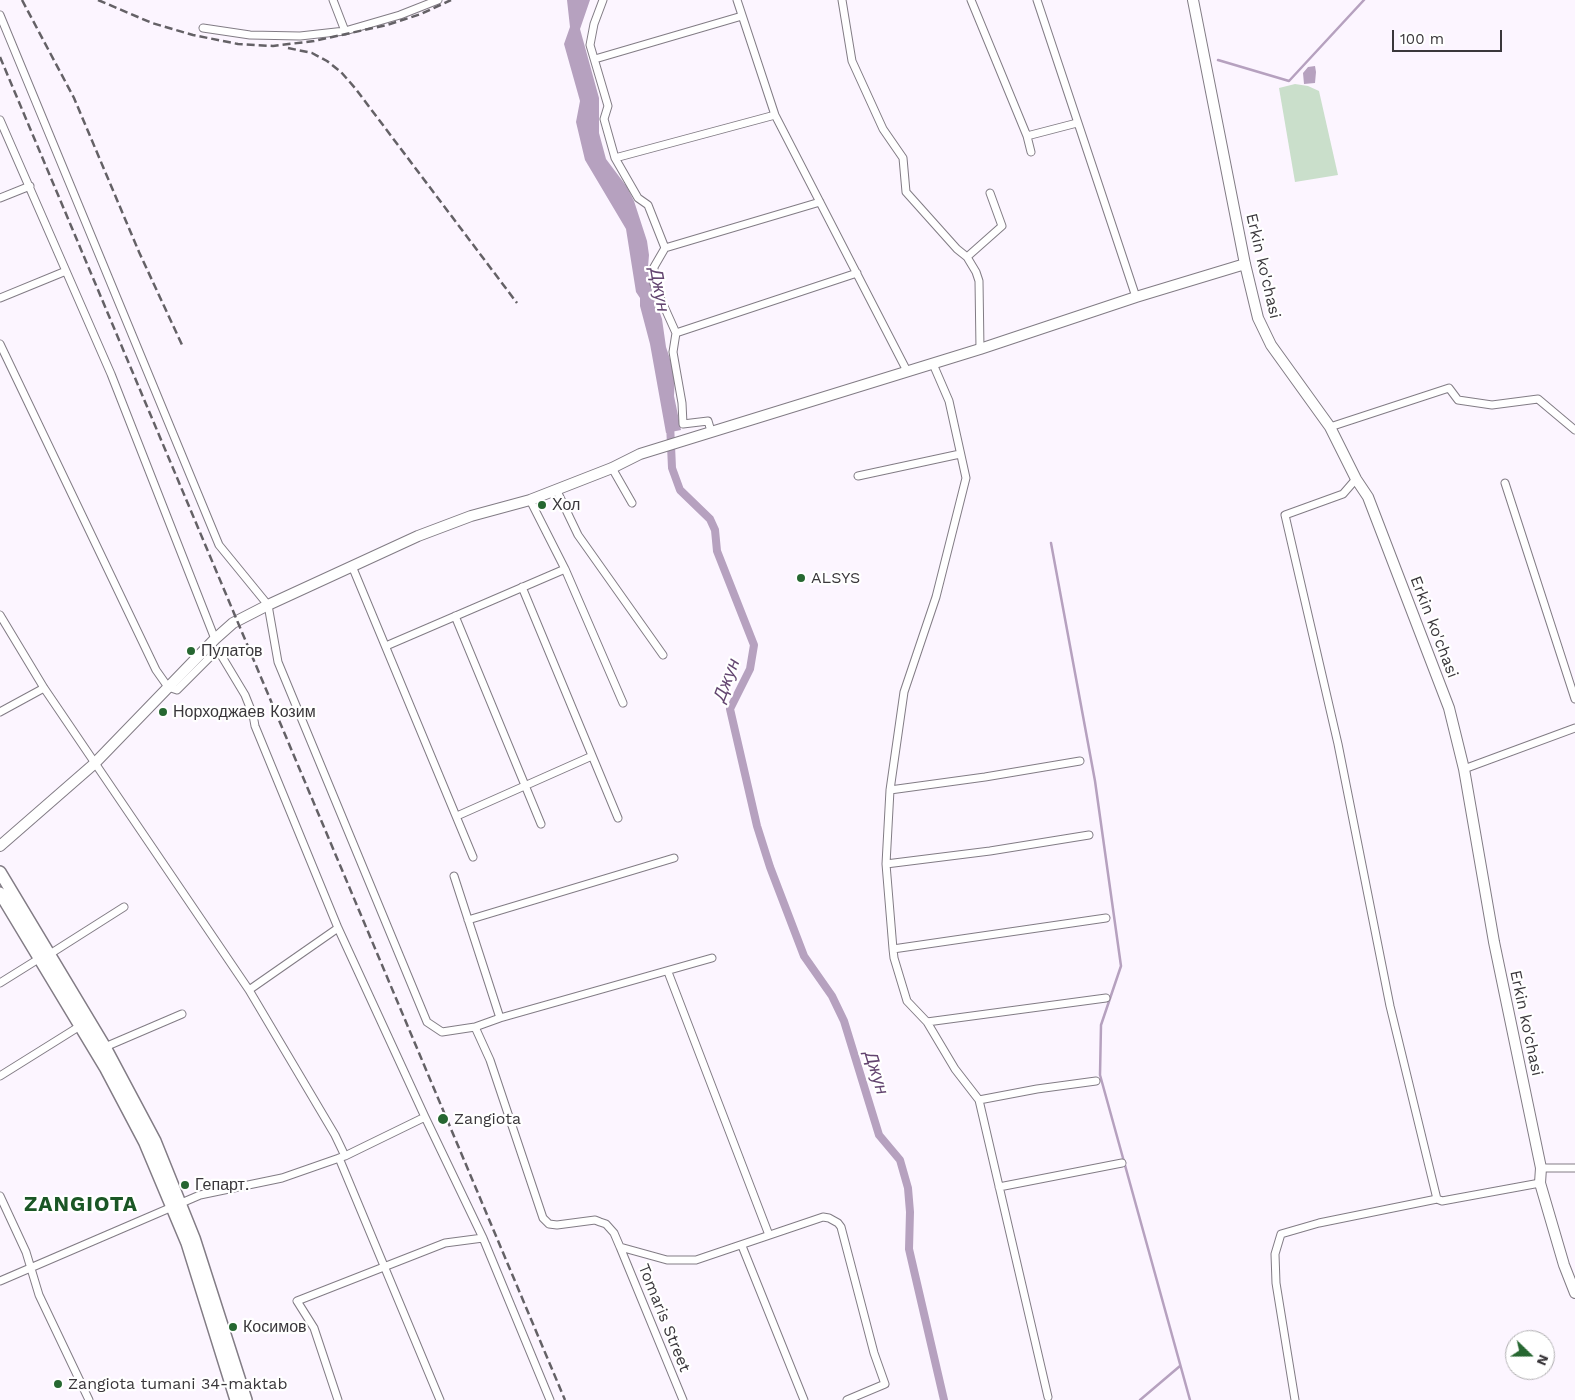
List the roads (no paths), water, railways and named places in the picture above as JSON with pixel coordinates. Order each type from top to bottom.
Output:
[{"type":"main road","name":"Erkin ko'chasi","points":[[1193,0],[1245,264],[1258,318],[1271,345],[1330,427],[1368,497],[1449,708],[1464,769],[1494,942],[1541,1168],[1540,1183],[1564,1265],[1575,1293]]},
{"type":"main road","points":[[0,846],[94,764],[214,639],[233,623],[268,604],[418,536],[471,516],[530,500],[612,468],[640,454],[933,364],[1136,297],[1245,264]]},
{"type":"main road","points":[[0,872],[80,1026],[106,1069],[138,1129],[194,1238],[246,1400]]},
{"type":"main road","points":[[0,893],[45,956],[105,1047],[155,1141],[236,1400]]},
{"type":"street","points":[[333,0],[344,31]]},
{"type":"street","points":[[203,28],[250,35],[300,36],[344,31],[400,15],[438,0]]},
{"type":"street","points":[[603,0],[594,24],[590,45],[608,106],[604,119],[616,158],[638,198],[648,205],[665,248]]},
{"type":"street","points":[[737,0],[775,115],[907,371]]},
{"type":"street","points":[[842,0],[852,61],[883,129],[904,158],[906,192],[957,249],[967,257],[979,281],[980,349]]},
{"type":"street","points":[[971,0],[1027,136],[1031,152]]},
{"type":"street","points":[[1037,0],[1136,297]]},
{"type":"street","points":[[0,15],[219,544],[268,604],[278,662],[427,1022],[442,1032],[475,1027],[500,1018],[712,958]]},
{"type":"street","points":[[595,59],[742,16]]},
{"type":"street","points":[[616,158],[775,115]]},
{"type":"street","points":[[0,120],[115,383],[214,639]]},
{"type":"street","points":[[1027,136],[1077,123]]},
{"type":"street","points":[[0,198],[30,186]]},
{"type":"street","points":[[967,257],[1002,226],[990,193]]},
{"type":"street","points":[[711,431],[708,421],[683,424],[682,403],[673,352],[676,333],[654,284],[654,267],[665,248],[820,202]]},
{"type":"street","points":[[0,298],[66,271]]},
{"type":"street","points":[[676,333],[857,273]]},
{"type":"street","points":[[0,344],[156,670],[168,687],[176,690],[213,654],[218,653],[245,695],[253,715],[254,726],[338,928],[483,1238],[550,1400]]},
{"type":"street","points":[[933,364],[949,401],[966,478],[936,597],[904,692],[890,790],[886,864],[892,949],[907,1001],[927,1022],[955,1069],[979,1100],[1048,1397]]},
{"type":"street","points":[[1330,427],[1449,388],[1458,400],[1492,405],[1538,399],[1575,430]]},
{"type":"street","points":[[858,476],[960,454]]},
{"type":"street","points":[[612,468],[632,503]]},
{"type":"street","points":[[1356,478],[1343,494],[1285,515],[1338,744],[1390,1006],[1437,1199]]},
{"type":"street","points":[[1505,483],[1575,699]]},
{"type":"street","points":[[556,489],[578,536],[664,654]]},
{"type":"street","points":[[530,500],[565,569],[623,703]]},
{"type":"street","points":[[352,566],[473,856]]},
{"type":"street","points":[[386,646],[565,569]]},
{"type":"street","points":[[522,587],[618,818]]},
{"type":"street","points":[[0,615],[44,688],[94,764],[249,990],[334,1136],[384,1267],[440,1400]]},
{"type":"street","points":[[455,616],[540,824]]},
{"type":"street","points":[[0,712],[44,688]]},
{"type":"street","points":[[1464,769],[1575,728]]},
{"type":"street","points":[[457,816],[526,787],[592,756]]},
{"type":"street","points":[[890,790],[1080,762]]},
{"type":"street","points":[[886,864],[1089,836]]},
{"type":"street","points":[[468,920],[674,858]]},
{"type":"street","points":[[454,876],[500,1018]]},
{"type":"street","points":[[0,983],[124,907]]},
{"type":"street","points":[[892,949],[1106,918]]},
{"type":"street","points":[[249,990],[338,928]]},
{"type":"street","points":[[668,972],[769,1235]]},
{"type":"street","points":[[927,1022],[1106,998]]},
{"type":"street","points":[[105,1047],[182,1014]]},
{"type":"street","points":[[0,1076],[80,1026]]},
{"type":"street","name":"Tomaris Street","points":[[475,1027],[490,1060],[543,1218],[546,1222],[553,1225],[594,1220],[614,1232],[683,1400]]},
{"type":"street","points":[[979,1100],[1066,1084],[1096,1081]]},
{"type":"street","points":[[0,1281],[200,1194],[282,1178],[342,1157],[425,1117]]},
{"type":"street","points":[[999,1187],[1122,1163]]},
{"type":"street","points":[[1541,1168],[1575,1168]]},
{"type":"street","points":[[1295,1400],[1276,1283],[1275,1254],[1281,1234],[1318,1222],[1437,1199],[1442,1201],[1540,1183]]},
{"type":"street","points":[[0,1196],[32,1267],[39,1295],[90,1400]]},
{"type":"street","points":[[620,1247],[667,1260],[696,1260],[823,1217],[833,1220],[841,1228],[874,1353],[885,1384],[847,1400]]},
{"type":"street","points":[[338,1400],[314,1328],[297,1301],[445,1243],[483,1238]]},
{"type":"street","points":[[742,1246],[804,1400]]},
{"type":"waterway","points":[[1218,60],[1289,81],[1364,0]]},
{"type":"waterway","name":"Джун","points":[[670,423],[672,468],[680,490],[710,519],[715,530],[717,551],[754,645],[750,669],[730,709],[757,826],[770,867],[804,956],[832,996],[844,1021],[879,1135],[900,1160],[908,1188],[910,1212],[909,1249],[944,1400]]},
{"type":"waterway","points":[[1051,543],[1095,781],[1121,966],[1101,1025],[1100,1075],[1190,1400]]},
{"type":"waterway","points":[[1140,1400],[1180,1366]]},
{"type":"railway","points":[[22,0],[74,98],[139,252],[183,347]]},
{"type":"railway","points":[[98,0],[152,23],[193,35],[238,44],[273,46],[314,41],[387,25],[421,14],[451,0]]},
{"type":"railway","points":[[288,48],[312,53],[327,61],[341,72],[517,303]]},
{"type":"railway","points":[[0,57],[565,1400]]},
{"type":"place","name":"Хол","points":[[542,505]]},
{"type":"place","name":"ALSYS","points":[[801,578]]},
{"type":"place","name":"Пулатов","points":[[191,651]]},
{"type":"place","name":"Норходжаев Козим","points":[[163,712]]},
{"type":"place","name":"Zangiota","points":[[443,1119]]},
{"type":"place","name":"Гепарт.","points":[[185,1185]]},
{"type":"place","name":"Косимов","points":[[233,1327]]},
{"type":"place","name":"Zangiota tumani 34-maktab","points":[[58,1384]]},
{"type":"district","name":"ZANGIOTA","points":[[81,1205]]}]
